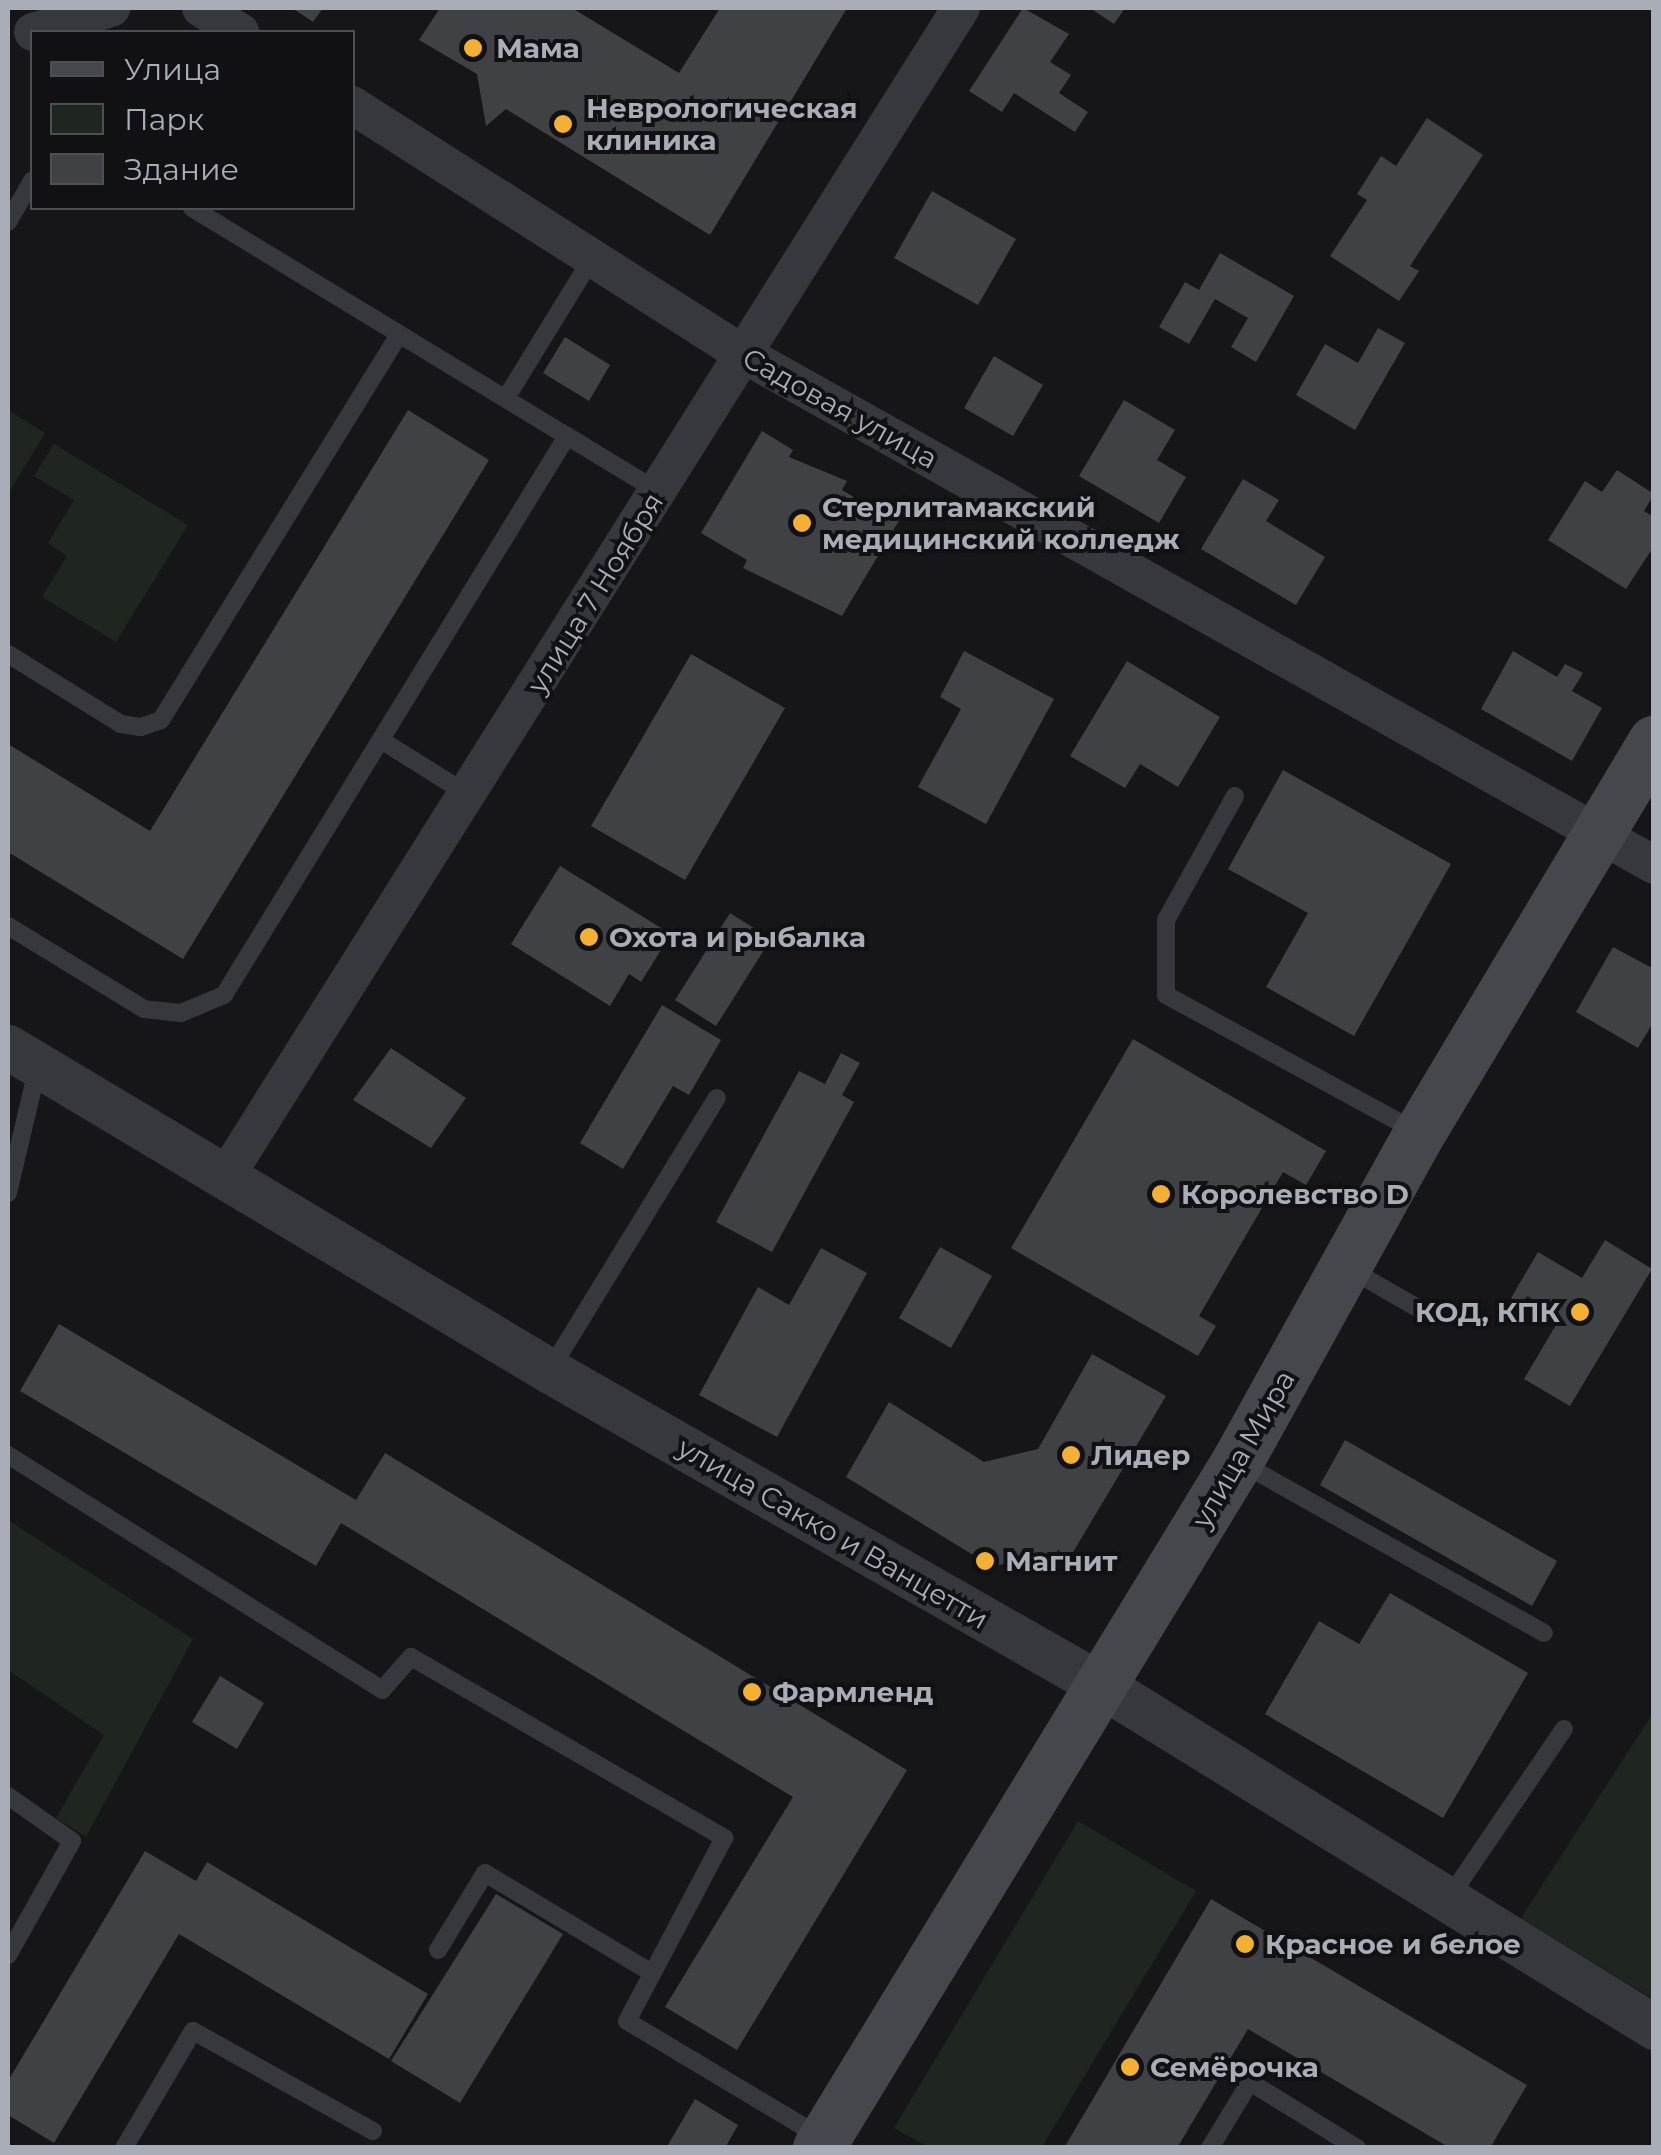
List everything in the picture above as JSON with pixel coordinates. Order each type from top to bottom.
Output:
[{"type":"main road","name":"улица Мира","points":[[827,2144],[1238,1461],[1420,1133],[1654,742]]},
{"type":"street","points":[[42,30],[110,8]]},
{"type":"street","points":[[201,8],[237,30]]},
{"type":"street","name":"улица 7 Ноября","points":[[226,1176],[961,8]]},
{"type":"street","name":"Садовая улица","points":[[355,106],[745,356],[1654,865]]},
{"type":"street","name":"улица Сакко и Ванцетти","points":[[23,1056],[550,1371],[1104,1686],[1654,2027]]},
{"type":"lane","points":[[8,222],[30,185]]},
{"type":"lane","points":[[195,210],[658,492]]},
{"type":"lane","points":[[506,398],[592,258]]},
{"type":"lane","points":[[8,654],[121,724],[142,727],[161,720],[399,334]]},
{"type":"lane","points":[[8,926],[144,1008],[181,1013],[208,1006],[224,996],[567,436]]},
{"type":"lane","points":[[381,740],[468,794]]},
{"type":"lane","points":[[1235,796],[1166,920],[1166,995],[1420,1133]]},
{"type":"lane","points":[[8,1193],[23,1056]]},
{"type":"lane","points":[[550,1371],[716,1098]]},
{"type":"lane","points":[[1346,1268],[1421,1310]]},
{"type":"lane","points":[[8,1455],[382,1690],[410,1657],[724,1838],[627,2021],[827,2144]]},
{"type":"lane","points":[[1238,1461],[1544,1633]]},
{"type":"lane","points":[[1447,1902],[1564,1729]]},
{"type":"lane","points":[[8,1796],[72,1841],[8,1955]]},
{"type":"lane","points":[[438,1950],[485,1872],[652,1973]]},
{"type":"lane","points":[[124,2148],[192,2031],[373,2130]]},
{"type":"lane","points":[[1210,2148],[1250,2082],[1357,2148]]},
{"type":"green space","points":[[8,410],[45,433],[8,494]]},
{"type":"green space","points":[[54,444],[188,525],[116,642],[42,597],[67,556],[48,543],[74,500],[34,476]]},
{"type":"green space","points":[[8,1520],[193,1639],[86,1837],[56,1818],[104,1735],[8,1670]]},
{"type":"green space","points":[[1653,1713],[1653,1999],[1521,1918]]},
{"type":"green space","points":[[1078,1821],[1196,1891],[1042,2147],[928,2147],[894,2128]]},
{"type":"building","points":[[292,8],[323,8],[313,22]]},
{"type":"building","points":[[440,8],[572,8],[679,73],[720,8],[847,8],[710,235],[506,109],[486,126],[477,74],[419,40]]},
{"type":"building","points":[[1023,8],[1069,34],[1050,62],[1071,75],[1059,93],[1088,112],[1075,132],[1014,93],[1002,112],[969,91]]},
{"type":"building","points":[[1090,8],[1125,8],[1114,24]]},
{"type":"building","points":[[1427,118],[1483,155],[1410,266],[1419,271],[1399,301],[1330,256],[1367,200],[1357,194],[1381,156],[1396,166]]},
{"type":"building","points":[[932,191],[1016,239],[978,305],[894,258]]},
{"type":"building","points":[[1220,253],[1294,296],[1256,362],[1231,347],[1248,318],[1215,299],[1189,344],[1159,327],[1185,282],[1199,290]]},
{"type":"building","points":[[1378,328],[1405,343],[1355,430],[1296,395],[1325,344],[1358,363]]},
{"type":"building","points":[[565,337],[610,365],[589,401],[543,373]]},
{"type":"building","points":[[994,356],[1043,385],[1013,436],[964,408]]},
{"type":"building","points":[[1124,400],[1175,430],[1157,460],[1186,477],[1159,523],[1079,476]]},
{"type":"building","points":[[408,410],[489,460],[183,959],[8,852],[8,744],[150,831]]},
{"type":"building","name":"Стерлитамакский медицинский колледж","points":[[762,431],[793,450],[789,457],[847,481],[842,490],[874,509],[880,500],[903,514],[842,616],[743,568],[747,560],[701,533]]},
{"type":"building","points":[[1617,470],[1654,494],[1644,511],[1654,517],[1654,546],[1626,589],[1548,540],[1585,481],[1602,492]]},
{"type":"building","points":[[1243,479],[1279,500],[1266,521],[1325,557],[1296,605],[1201,549]]},
{"type":"building","points":[[964,651],[1054,699],[986,824],[918,787],[961,709],[940,697]]},
{"type":"building","points":[[1513,651],[1557,677],[1565,664],[1583,673],[1572,691],[1602,708],[1572,761],[1481,709]]},
{"type":"building","points":[[691,654],[785,708],[685,880],[591,826]]},
{"type":"building","points":[[1127,661],[1220,717],[1178,787],[1140,764],[1125,788],[1070,756]]},
{"type":"building","points":[[1283,770],[1451,864],[1354,1036],[1266,987],[1308,913],[1228,869]]},
{"type":"building","points":[[560,866],[671,934],[641,982],[629,974],[610,1006],[511,944]]},
{"type":"building","points":[[730,913],[771,939],[716,1026],[675,1000]]},
{"type":"building","points":[[1613,947],[1654,969],[1654,1021],[1638,1048],[1576,1012]]},
{"type":"building","points":[[662,1005],[721,1040],[689,1095],[673,1086],[623,1169],[580,1143]]},
{"type":"building","points":[[1133,1039],[1326,1151],[1306,1185],[1283,1172],[1199,1316],[1216,1326],[1198,1356],[1011,1248]]},
{"type":"building","points":[[391,1048],[466,1098],[431,1148],[353,1100]]},
{"type":"building","points":[[841,1053],[860,1063],[842,1095],[854,1102],[772,1252],[716,1222],[799,1071],[825,1084]]},
{"type":"building","name":"КОД, КПК","points":[[1605,1240],[1652,1269],[1570,1406],[1524,1379],[1556,1325],[1511,1298],[1538,1252],[1582,1278]]},
{"type":"building","points":[[940,1247],[992,1276],[951,1348],[899,1318]]},
{"type":"building","points":[[821,1248],[867,1273],[777,1437],[699,1395],[758,1287],[789,1305]]},
{"type":"building","points":[[59,1324],[356,1500],[385,1453],[907,1770],[737,2050],[665,2007],[793,1797],[341,1523],[316,1566],[20,1391]]},
{"type":"building","name":"Лидер","points":[[1092,1354],[1166,1396],[1072,1554],[991,1566],[846,1477],[889,1402],[984,1462],[1038,1449]]},
{"type":"building","points":[[1345,1440],[1557,1561],[1532,1606],[1320,1485]]},
{"type":"building","points":[[1390,1593],[1528,1673],[1443,1818],[1265,1714],[1319,1621],[1359,1644]]},
{"type":"building","points":[[220,1676],[264,1703],[237,1749],[192,1722]]},
{"type":"building","points":[[145,1851],[196,1881],[207,1862],[428,1994],[389,2059],[179,1934],[54,2143],[8,2115],[8,2081]]},
{"type":"building","points":[[496,1894],[563,1934],[460,2103],[391,2061]]},
{"type":"building","points":[[1211,1899],[1527,2085],[1490,2148],[1450,2148],[1248,2029],[1177,2148],[1064,2148]]},
{"type":"building","points":[[695,2099],[738,2125],[725,2148],[666,2148]]},
{"type":"place","name":"Мама","points":[[473,48]]},
{"type":"place","name":"Неврологическая клиника","points":[[563,124]]},
{"type":"place","name":"Стерлитамакский медицинский колледж","points":[[802,523]]},
{"type":"place","name":"Охота и рыбалка","points":[[589,937]]},
{"type":"place","name":"Королевство D","points":[[1161,1194]]},
{"type":"place","name":"КОД, КПК","points":[[1580,1312]]},
{"type":"place","name":"Лидер","points":[[1071,1455]]},
{"type":"place","name":"Магнит","points":[[985,1561]]},
{"type":"place","name":"Фармленд","points":[[752,1692]]},
{"type":"place","name":"Красное и белое","points":[[1245,1944]]},
{"type":"place","name":"Семёрочка","points":[[1130,2067]]}]
